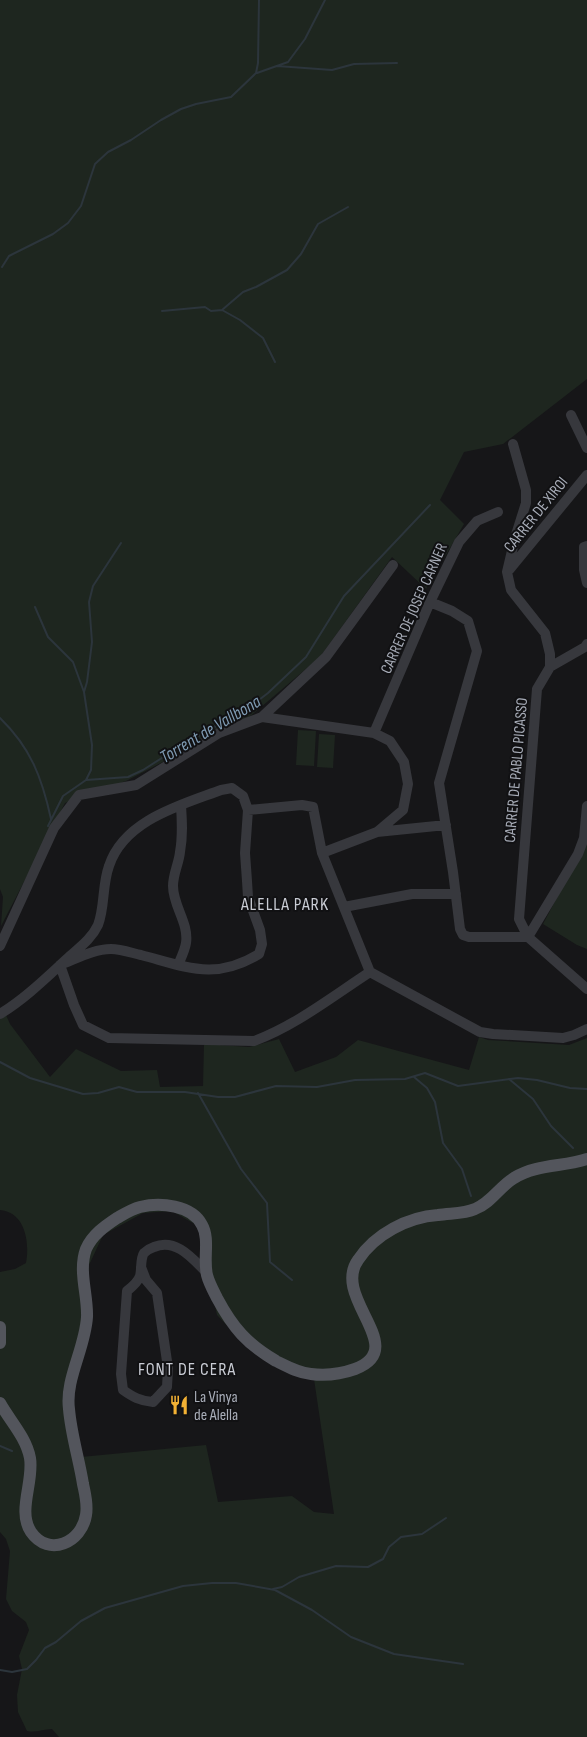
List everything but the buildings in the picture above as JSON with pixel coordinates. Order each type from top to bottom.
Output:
[{"type":"main road","points":[[0,1403],[25,1442],[30,1459],[26,1516],[30,1530],[40,1542],[53,1546],[64,1544],[80,1532],[87,1510],[85,1491],[69,1413],[68,1396],[86,1328],[84,1258],[88,1245],[97,1233],[114,1220],[131,1210],[158,1205],[179,1208],[193,1215],[204,1227],[206,1272],[212,1288],[235,1329],[250,1344],[289,1368],[302,1372],[326,1375],[345,1372],[363,1366],[374,1352],[376,1346],[373,1332],[354,1293],[351,1280],[353,1268],[359,1258],[377,1240],[388,1232],[414,1219],[474,1210],[486,1204],[503,1185],[522,1174],[548,1166],[587,1159]]},
{"type":"main road","points":[[0,1327],[0,1343]]},
{"type":"street","points":[[571,416],[587,448]]},
{"type":"street","points":[[513,444],[526,490],[526,503],[507,572],[511,590],[545,633],[550,654],[550,668]]},
{"type":"street","name":"CARRER DE XIROI","points":[[507,572],[587,475]]},
{"type":"street","name":"CARRER DE JOSEP CARNER","points":[[374,733],[430,602],[459,542],[477,521],[498,512]]},
{"type":"street","points":[[587,546],[584,547],[584,570],[587,583]]},
{"type":"street","points":[[0,946],[54,828],[79,795],[136,785],[219,733],[262,718],[326,657],[393,565]]},
{"type":"street","points":[[430,602],[452,611],[468,621],[477,651],[439,783],[460,929],[463,935],[469,937],[528,937],[587,989]]},
{"type":"street","points":[[550,668],[587,644]]},
{"type":"street","name":"CARRER DE PABLO PICASSO","points":[[528,937],[519,919],[530,770],[537,689],[550,668]]},
{"type":"street","points":[[262,718],[374,733],[390,740],[404,762],[408,784],[403,810],[377,832]]},
{"type":"street","points":[[0,1014],[40,984],[60,965],[91,936],[98,925],[109,866],[121,844],[139,827],[157,815],[221,790],[232,788],[243,796],[248,810],[246,853],[248,898],[260,930],[262,944],[259,954],[244,963],[223,970],[200,970],[111,949],[94,952],[60,965]]},
{"type":"street","points":[[178,965],[186,942],[183,921],[175,900],[173,886],[181,846],[181,805]]},
{"type":"street","points":[[248,810],[302,805],[313,807],[322,853],[370,972],[480,1032],[563,1038],[587,1029]]},
{"type":"street","points":[[528,937],[578,854],[584,838],[587,806]]},
{"type":"street","points":[[322,853],[377,832],[446,825]]},
{"type":"street","points":[[344,906],[412,894],[456,894]]},
{"type":"street","points":[[60,965],[83,1025],[109,1038],[254,1041],[268,1036],[302,1016],[370,972]]},
{"type":"street","points":[[141,1267],[146,1280],[158,1293],[168,1368],[166,1387],[153,1402],[142,1401],[132,1397],[123,1390],[127,1291],[140,1276],[141,1267],[144,1254],[150,1248],[163,1243],[172,1244],[206,1272]]},
{"type":"shaded area","points":[[0,0],[587,0],[587,379],[503,444],[464,452],[440,500],[464,524],[426,589],[392,557],[320,657],[248,718],[126,781],[65,803],[1,926],[3,897],[0,889]]},
{"type":"shaded area","points":[[298,730],[316,731],[314,766],[296,765]]},
{"type":"shaded area","points":[[319,734],[335,735],[333,768],[317,767]]},
{"type":"shaded area","points":[[587,841],[587,949],[543,924]]},
{"type":"shaded area","points":[[6,1015],[10,1024],[50,1077],[76,1049],[121,1071],[157,1070],[160,1087],[203,1086],[204,1044],[249,1047],[279,1039],[295,1072],[336,1057],[358,1040],[469,1070],[479,1037],[488,1040],[569,1045],[587,1038],[587,1737],[59,1737],[52,1729],[27,1731],[18,1712],[17,1695],[22,1669],[19,1656],[29,1630],[26,1622],[12,1611],[6,1599],[10,1551],[6,1539],[0,1532],[0,1272],[15,1269],[26,1263],[27,1246],[24,1229],[20,1222],[15,1216],[0,1210],[0,1018]],"holes":[[[172,1211],[198,1226],[217,1315],[238,1337],[314,1379],[334,1514],[314,1512],[292,1496],[218,1502],[206,1445],[81,1457],[72,1402],[89,1329],[89,1265],[103,1235],[143,1213]]]},
{"type":"waterway","points":[[2,267],[9,256],[53,234],[68,223],[81,206],[95,164],[108,152],[181,109],[231,97],[256,73],[258,63],[259,0]]},
{"type":"waterway","points":[[257,73],[288,62],[305,39],[325,0]]},
{"type":"waterway","points":[[277,66],[332,70],[354,64],[397,63]]},
{"type":"waterway","points":[[162,311],[205,307],[211,311],[222,310],[243,292],[287,270],[301,254],[318,224],[348,207]]},
{"type":"waterway","points":[[222,310],[240,320],[263,338],[275,362]]},
{"type":"waterway","name":"Torrent de Vallbona","points":[[48,826],[63,796],[86,780],[128,777],[143,770],[187,742],[247,709],[268,693],[306,657],[344,596],[430,505]]},
{"type":"waterway","points":[[86,780],[91,770],[92,745],[84,692],[92,642],[89,602],[93,586],[121,543]]},
{"type":"waterway","points":[[35,607],[48,637],[73,662],[84,692]]},
{"type":"waterway","points":[[0,718],[20,741],[34,764],[44,790],[51,819]]},
{"type":"waterway","points":[[0,1062],[30,1078],[83,1094],[98,1093],[119,1087],[137,1092],[185,1092],[218,1097],[235,1097],[276,1086],[317,1087],[355,1080],[405,1079],[425,1073],[458,1086],[518,1078],[537,1080],[570,1088],[587,1089]]},
{"type":"waterway","points":[[414,1077],[427,1088],[435,1102],[443,1143],[462,1169],[471,1196]]},
{"type":"waterway","points":[[509,1079],[533,1099],[551,1126],[573,1148]]},
{"type":"waterway","points":[[198,1093],[241,1169],[267,1203],[270,1262],[292,1280]]},
{"type":"waterway","points":[[0,1446],[12,1451]]},
{"type":"waterway","points":[[273,1589],[282,1587],[299,1577],[336,1566],[368,1567],[383,1559],[389,1547],[401,1537],[422,1534],[446,1518]]},
{"type":"waterway","points":[[0,1670],[12,1672],[27,1669],[45,1648],[56,1642],[81,1621],[105,1608],[183,1586],[212,1583],[236,1583],[275,1590],[312,1610],[351,1637],[394,1654],[463,1664]]},
{"type":"place","name":"La Vinya de Alella","points":[[179,1405]]},
{"type":"district","name":"ALELLA PARK","points":[[285,904]]},
{"type":"district","name":"FONT DE CERA","points":[[187,1369]]}]
